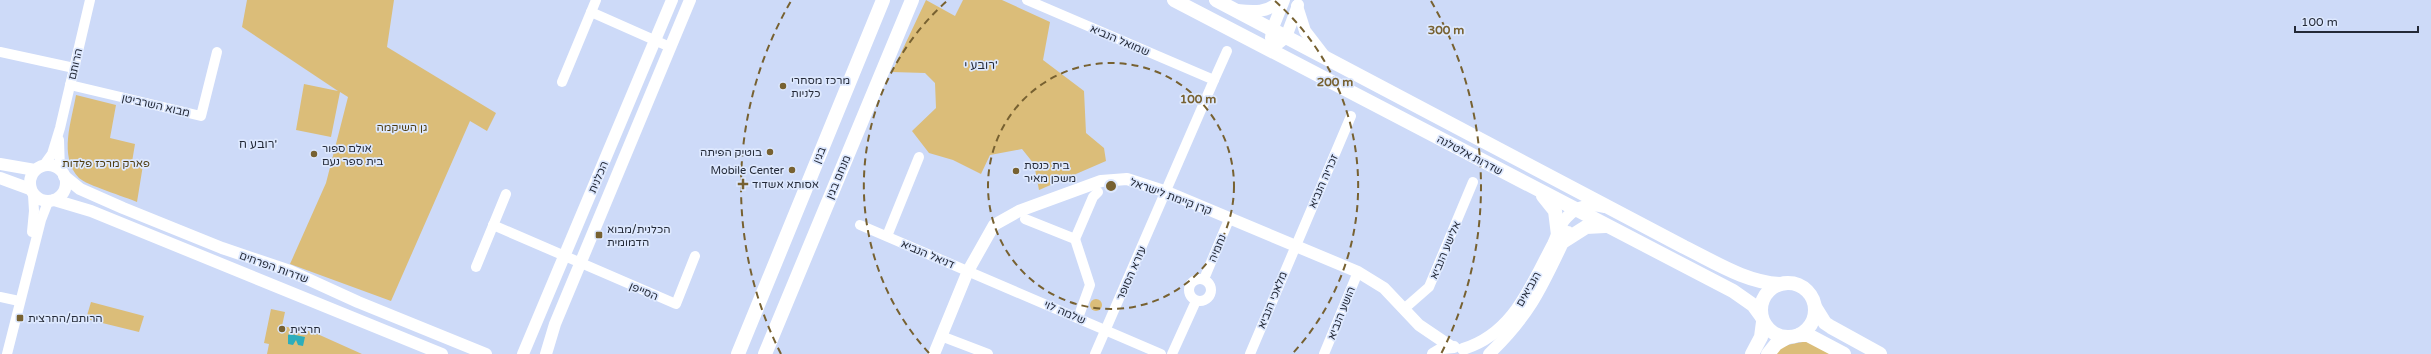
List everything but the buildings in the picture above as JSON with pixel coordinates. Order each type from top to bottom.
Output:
[{"type":"main road","name":"בגין","points":[[738,354],[883,0]]},
{"type":"main road","name":"מנחם בגין","points":[[765,354],[912,0]]},
{"type":"main road","name":"שדרות אלטלנה","points":[[1174,0],[1535,190],[1733,292],[1753,305],[1762,319]]},
{"type":"main road","name":"שדרות אלטלנה","points":[[1216,0],[1560,182],[1742,276],[1760,282],[1780,284]]},
{"type":"main road","points":[[1535,190],[1555,211],[1561,238],[1586,227],[1607,226]]},
{"type":"main road","points":[[1752,354],[1761,337],[1761,306],[1764,296],[1771,288],[1780,284],[1791,283],[1800,286],[1808,293],[1825,323],[1880,354]]},
{"type":"main road","points":[[1768,354],[1776,344],[1794,336],[1811,323],[1815,307]]},
{"type":"main road","points":[[1762,319],[1774,333],[1794,336],[1808,335],[1844,354]]},
{"type":"street","name":"הרותם","points":[[39,168],[52,154],[60,128],[90,0]]},
{"type":"street","points":[[562,82],[596,0]]},
{"type":"street","name":"הכלנית","points":[[523,354],[672,0]]},
{"type":"street","name":"הכלנית","points":[[546,354],[552,331],[690,0]]},
{"type":"street","name":"שמואל הנביא","points":[[1027,0],[1214,80]]},
{"type":"street","points":[[1234,10],[1254,12],[1266,10],[1280,0]]},
{"type":"street","points":[[1270,50],[1272,30],[1284,0]]},
{"type":"street","points":[[1270,50],[1286,37],[1299,3]]},
{"type":"street","points":[[1299,3],[1305,31],[1327,58]]},
{"type":"street","points":[[591,12],[670,47]]},
{"type":"street","points":[[1167,192],[1226,51]]},
{"type":"street","points":[[0,52],[74,68]]},
{"type":"street","name":"מבוא השרביטן","points":[[70,85],[202,116],[217,52]]},
{"type":"street","name":"זכריה הנביא","points":[[1294,245],[1351,116]]},
{"type":"street","name":"הרותם","points":[[60,128],[62,173]]},
{"type":"street","name":"דניאל הנביא","points":[[887,236],[919,157]]},
{"type":"street","points":[[0,164],[39,168],[52,166],[62,173],[64,190],[51,201],[41,220],[19,301],[7,354]]},
{"type":"street","points":[[26,276],[34,211],[30,179],[39,168]]},
{"type":"street","name":"שדרות הפרחים","points":[[62,173],[76,187],[123,208],[222,248],[290,271],[486,354]]},
{"type":"street","points":[[0,178],[51,201]]},
{"type":"street","name":"קרן קיימת לישראל","points":[[934,354],[968,271],[994,225],[1019,211],[1094,183],[1117,179],[1135,181],[1167,192],[1230,217],[1358,272],[1384,288],[1405,308],[1419,325],[1428,341],[1432,354]]},
{"type":"street","name":"אלישע הנביא","points":[[1405,308],[1429,287],[1473,182]]},
{"type":"street","points":[[1560,182],[1573,198],[1575,210],[1588,205],[1610,208]]},
{"type":"street","name":"עזרא הסופר","points":[[1095,354],[1167,192]]},
{"type":"street","points":[[476,267],[506,194]]},
{"type":"street","points":[[1078,318],[1090,285],[1075,239],[1095,194]]},
{"type":"street","name":"שדרות הפרחים","points":[[51,201],[91,211],[442,354]]},
{"type":"street","name":"הנביאים","points":[[1489,354],[1519,324],[1534,302],[1561,238],[1566,218],[1575,210]]},
{"type":"street","name":"נחמיה","points":[[1204,279],[1230,217]]},
{"type":"street","points":[[1025,219],[1075,239]]},
{"type":"street","name":"הסייפן","points":[[494,225],[676,304],[695,256]]},
{"type":"street","name":"דניאל הנביא","points":[[860,225],[968,271]]},
{"type":"street","name":"הנביאים","points":[[1466,352],[1486,340],[1502,327],[1526,295],[1561,238]]},
{"type":"street","name":"מלאכי הנביא","points":[[1250,354],[1294,245]]},
{"type":"street","name":"שלמה לוי","points":[[968,271],[1161,354]]},
{"type":"street","name":"הושע הנביא","points":[[1324,354],[1358,272]]},
{"type":"street","points":[[1197,279],[1204,279],[1210,284],[1210,294],[1206,300],[1196,301],[1190,296],[1189,286],[1197,279]]},
{"type":"street","points":[[0,297],[19,301]]},
{"type":"street","points":[[1172,354],[1196,301]]},
{"type":"street","name":"קרן קיימת לישראל","points":[[1419,325],[1450,346]]},
{"type":"street","points":[[941,336],[988,354]]},
{"type":"street","points":[[1432,354],[1450,346],[1466,352]]},
{"type":"green space","name":"גן השיקמה","points":[[247,0],[394,0],[387,47],[496,113],[487,131],[470,121],[391,301],[290,264],[326,183],[348,97],[340,92],[331,137],[296,130],[304,84],[338,91],[242,27]]},
{"type":"green space","points":[[926,0],[955,16],[963,0],[1002,0],[1050,22],[1043,60],[1084,91],[1086,133],[1104,148],[1106,161],[1039,190],[1034,164],[1022,149],[990,155],[981,174],[953,160],[929,153],[912,131],[936,108],[935,83],[925,73],[892,72]]},
{"type":"green space","name":"פארק מרכז פלדות","points":[[76,95],[116,105],[110,138],[135,144],[132,162],[143,165],[137,202],[83,181],[73,169],[69,159],[68,138]]},
{"type":"green space","points":[[1094,299],[1098,299],[1102,305],[1098,311],[1094,311],[1090,307],[1090,303]]},
{"type":"green space","points":[[91,302],[144,316],[139,332],[86,319]]},
{"type":"green space","name":"חרצית","points":[[271,309],[285,312],[282,326],[313,332],[362,354],[267,354],[269,344],[264,343]]},
{"type":"green space","points":[[1809,341],[1832,354],[1774,354],[1785,346]]},
{"type":"shaded area","points":[[290,334],[305,337],[303,346],[298,345],[296,340],[293,345],[288,344],[288,335]]},
{"type":"place","name":"מרכז מסחרי כלניות","points":[[783,86]]},
{"type":"place","name":"בוטיק הפיתה","points":[[770,152]]},
{"type":"place","name":"אולם ספור בית ספר נעם","points":[[314,154]]},
{"type":"place","name":"Mobile Center","points":[[792,170]]},
{"type":"place","name":"בית כנסת משכן מאיר","points":[[1016,171]]},
{"type":"place","name":"אסותא אשדוד","points":[[743,184]]},
{"type":"place","name":"הכלנית/מבוא הדמומית","points":[[599,235]]},
{"type":"place","name":"הרותם/החרצית","points":[[20,318]]},
{"type":"place","name":"חרצית","points":[[282,329]]},
{"type":"district","name":"רובע י'","points":[[981,65]]},
{"type":"district","name":"רובע ח'","points":[[258,144]]}]
